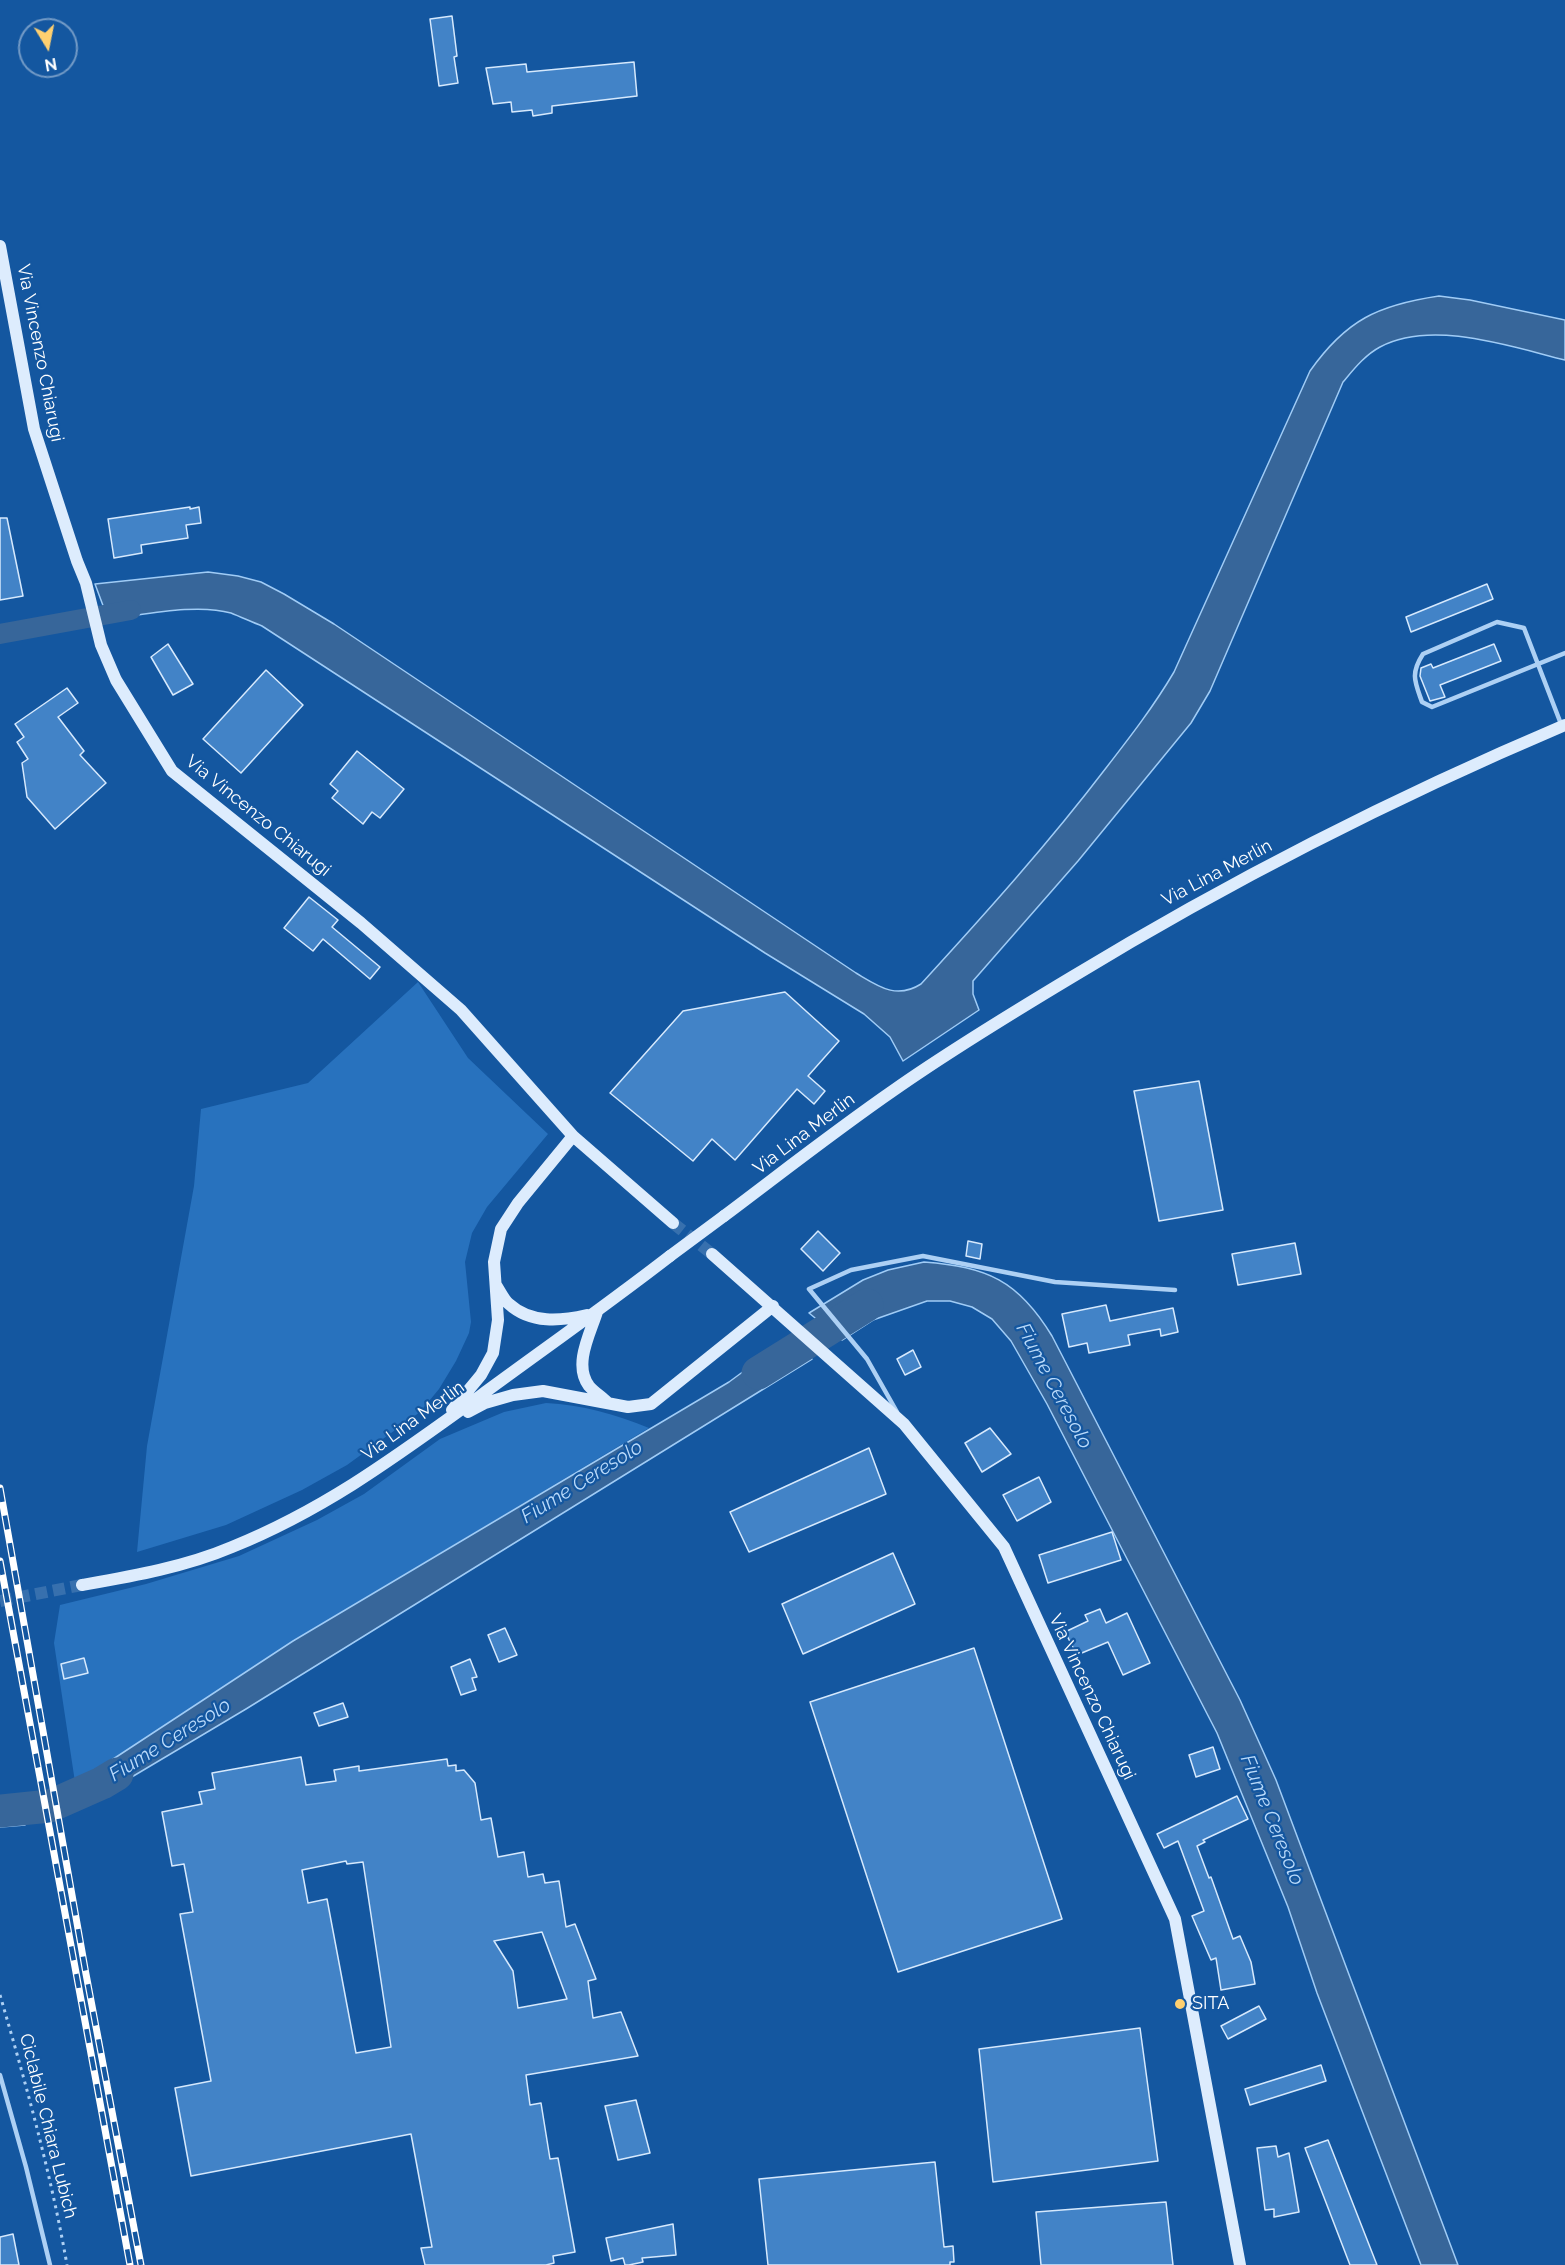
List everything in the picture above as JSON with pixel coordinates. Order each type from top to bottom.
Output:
[{"type":"main road","name":"Via Vincenzo Chiarugi","points":[[0,246],[34,429],[86,583],[101,645],[117,680],[172,771],[361,923],[461,1010],[573,1136],[673,1223]]},
{"type":"main road","name":"Via Lina Merlin","points":[[82,1585],[189,1562],[231,1548],[313,1509],[348,1489],[597,1312],[894,1090],[1013,1012],[1137,937],[1206,899],[1397,800],[1564,726]]},
{"type":"main road","points":[[437,1427],[482,1375],[493,1353],[498,1320],[494,1262],[501,1229],[518,1203],[573,1136]]},
{"type":"main road","name":"Via Vincenzo Chiarugi","points":[[712,1254],[904,1424],[1004,1547],[1175,1919],[1240,2265]]},
{"type":"main road","points":[[495,1284],[509,1304],[528,1316],[549,1320],[572,1318],[597,1312]]},
{"type":"main road","points":[[437,1427],[485,1403],[513,1395],[543,1391],[628,1407],[651,1404],[773,1306]]},
{"type":"main road","points":[[597,1312],[583,1356],[582,1370],[589,1385],[608,1403]]},
{"type":"lane","points":[[1564,726],[1539,664],[1524,628],[1497,622],[1423,654],[1416,665],[1414,676],[1422,702],[1432,707],[1539,664],[1565,653]]},
{"type":"lane","points":[[904,1424],[867,1359],[809,1289],[851,1270],[923,1256],[1054,1282],[1174,1290]]},
{"type":"lane","points":[[0,2075],[50,2265]]},
{"type":"path","name":"Ciclabile Chiara Lubich","points":[[0,1995],[58,2211],[67,2265]]},
{"type":"shaded area","points":[[418,982],[468,1058],[548,1134],[487,1207],[472,1233],[465,1262],[471,1322],[469,1333],[456,1361],[439,1389],[420,1412],[347,1465],[302,1490],[226,1525],[137,1552],[147,1446],[194,1186],[201,1109],[308,1083]]},
{"type":"shaded area","points":[[546,1403],[598,1411],[649,1428],[293,1641],[75,1782],[54,1643],[60,1605],[146,1584],[239,1556],[317,1520],[364,1494],[440,1439],[504,1412]]},
{"type":"water","points":[[1439,296],[1470,300],[1565,320],[1565,360],[1472,338],[1423,335],[1401,339],[1380,347],[1360,363],[1343,382],[1210,691],[1191,723],[1078,861],[973,981],[973,994],[979,1010],[903,1061],[890,1037],[864,1014],[765,953],[262,626],[231,613],[202,609],[108,619],[95,584],[208,572],[261,582],[334,624],[856,973],[887,989],[903,991],[921,984],[1016,878],[1084,796],[1158,697],[1174,672],[1310,371],[1323,354],[1351,327],[1381,310],[1398,304]]},
{"type":"water","points":[[924,1262],[966,1268],[999,1280],[1027,1302],[1052,1336],[1240,1700],[1276,1780],[1458,2265],[1421,2265],[1317,1993],[1288,1907],[1217,1733],[1047,1404],[1011,1341],[992,1319],[972,1307],[950,1301],[927,1301],[873,1320],[842,1340],[809,1313],[863,1280],[888,1270]]},
{"type":"water","points":[[786,1340],[812,1359],[246,1709],[78,1809],[75,1782],[293,1641],[729,1382]]},
{"type":"water","points":[[19,1796],[25,1825],[0,1827],[0,1799]]},
{"type":"building","points":[[452,16],[458,83],[439,86],[430,19]]},
{"type":"building","points":[[634,62],[637,96],[552,106],[552,113],[533,116],[532,110],[512,112],[511,102],[493,104],[486,68],[526,64],[527,72]]},
{"type":"building","points":[[190,507],[190,509],[199,507],[201,523],[186,525],[188,538],[141,545],[142,553],[114,558],[108,519]]},
{"type":"building","points":[[0,518],[7,518],[23,596],[0,600]]},
{"type":"building","points":[[1487,584],[1493,599],[1411,632],[1406,617]]},
{"type":"building","points":[[168,644],[193,684],[173,695],[151,657]]},
{"type":"building","points":[[1494,644],[1501,661],[1440,685],[1445,697],[1430,701],[1420,676],[1421,668],[1431,664],[1433,668]]},
{"type":"building","points":[[266,670],[303,705],[241,773],[203,739]]},
{"type":"building","points":[[67,688],[78,703],[58,717],[84,751],[80,755],[106,783],[55,829],[27,797],[22,763],[28,759],[17,742],[24,737],[15,724]]},
{"type":"building","points":[[357,751],[404,789],[380,818],[372,812],[363,824],[332,798],[338,791],[330,784]]},
{"type":"building","points":[[309,897],[338,920],[332,927],[380,967],[370,979],[323,939],[313,951],[284,928]]},
{"type":"building","points":[[785,992],[839,1041],[808,1076],[825,1091],[814,1104],[797,1089],[735,1160],[712,1139],[693,1161],[610,1093],[683,1011]]},
{"type":"building","points":[[1199,1081],[1223,1210],[1159,1221],[1134,1091]]},
{"type":"building","points":[[818,1231],[840,1253],[823,1271],[801,1249]]},
{"type":"building","points":[[968,1241],[982,1244],[980,1259],[966,1256]]},
{"type":"building","points":[[1295,1243],[1301,1274],[1238,1285],[1232,1254]]},
{"type":"building","points":[[1106,1305],[1110,1321],[1173,1308],[1178,1332],[1161,1336],[1160,1329],[1128,1335],[1130,1345],[1089,1353],[1087,1343],[1069,1347],[1062,1314]]},
{"type":"building","points":[[913,1350],[921,1367],[905,1375],[897,1359]]},
{"type":"building","points":[[990,1428],[1011,1454],[982,1472],[965,1443]]},
{"type":"building","points":[[869,1448],[886,1494],[749,1552],[730,1512]]},
{"type":"building","points":[[1039,1477],[1051,1502],[1017,1521],[1003,1495]]},
{"type":"building","points":[[1112,1532],[1121,1560],[1048,1583],[1039,1555]]},
{"type":"building","points":[[893,1553],[915,1604],[803,1654],[782,1604]]},
{"type":"building","points":[[1100,1609],[1106,1623],[1127,1613],[1150,1663],[1123,1675],[1108,1642],[1077,1655],[1065,1632],[1088,1621],[1085,1615]]},
{"type":"building","points":[[505,1628],[517,1655],[499,1662],[488,1635]]},
{"type":"building","points":[[974,1648],[1062,1919],[898,1972],[810,1702]]},
{"type":"building","points":[[84,1658],[88,1673],[64,1679],[61,1664]]},
{"type":"building","points":[[470,1659],[477,1677],[472,1678],[476,1690],[461,1695],[451,1667]]},
{"type":"building","points":[[343,1703],[348,1717],[319,1726],[314,1713]]},
{"type":"building","points":[[1213,1747],[1220,1769],[1196,1777],[1189,1755]]},
{"type":"building","points":[[301,1757],[306,1785],[336,1781],[334,1770],[359,1766],[359,1771],[447,1759],[448,1766],[456,1765],[456,1771],[464,1770],[475,1783],[481,1820],[491,1818],[498,1857],[524,1852],[528,1877],[543,1874],[545,1883],[559,1881],[566,1927],[575,1924],[596,1979],[588,1981],[593,2018],[621,2012],[638,2056],[526,2075],[530,2105],[541,2103],[550,2159],[558,2158],[575,2252],[553,2256],[554,2263],[546,2265],[425,2265],[421,2248],[432,2247],[411,2134],[191,2176],[175,2088],[211,2081],[180,1914],[193,1912],[184,1864],[172,1866],[162,1812],[202,1804],[199,1792],[215,1789],[212,1773]],"holes":[[[346,1861],[347,1864],[363,1862],[391,2047],[356,2053],[327,1899],[308,1903],[302,1870]],[[542,1932],[567,1999],[518,2008],[513,1971],[494,1941]]]},
{"type":"building","points":[[1237,1796],[1248,1819],[1203,1840],[1205,1842],[1197,1846],[1209,1878],[1211,1877],[1233,1939],[1240,1936],[1251,1962],[1255,1984],[1221,1990],[1216,1958],[1211,1960],[1192,1916],[1204,1911],[1178,1841],[1164,1848],[1157,1834]]},
{"type":"building","points":[[1259,2006],[1266,2019],[1228,2039],[1221,2026]]},
{"type":"building","points":[[1140,2028],[1158,2161],[993,2182],[979,2049]]},
{"type":"building","points":[[1321,2065],[1326,2081],[1250,2105],[1245,2089]]},
{"type":"building","points":[[636,2100],[650,2153],[618,2160],[605,2106]]},
{"type":"building","points":[[1328,2140],[1377,2265],[1350,2265],[1305,2148]]},
{"type":"building","points":[[1276,2146],[1278,2157],[1289,2153],[1299,2212],[1274,2217],[1274,2209],[1265,2210],[1257,2148]]},
{"type":"building","points":[[935,2162],[944,2247],[953,2246],[954,2262],[950,2262],[950,2265],[768,2265],[759,2179]]},
{"type":"building","points":[[1166,2202],[1173,2265],[1041,2265],[1036,2212]]},
{"type":"building","points":[[673,2224],[676,2255],[642,2258],[643,2262],[629,2265],[625,2265],[623,2258],[611,2261],[606,2238]]},
{"type":"building","points":[[13,2234],[19,2265],[0,2265],[0,2237]]},
{"type":"waterway","points":[[0,634],[131,610]]},
{"type":"waterway","name":"Fiume Ceresolo","points":[[758,1373],[867,1305]]},
{"type":"waterway","name":"Fiume Ceresolo","points":[[0,1811],[50,1806],[117,1774]]},
{"type":"tunnel","points":[[673,1223],[712,1254]]},
{"type":"tunnel","points":[[0,1601],[82,1585]]},
{"type":"railway","points":[[0,1488],[86,1974],[141,2265]]},
{"type":"railway","points":[[0,1561],[130,2265]]},
{"type":"place","name":"SITA","points":[[1180,2004]]}]
